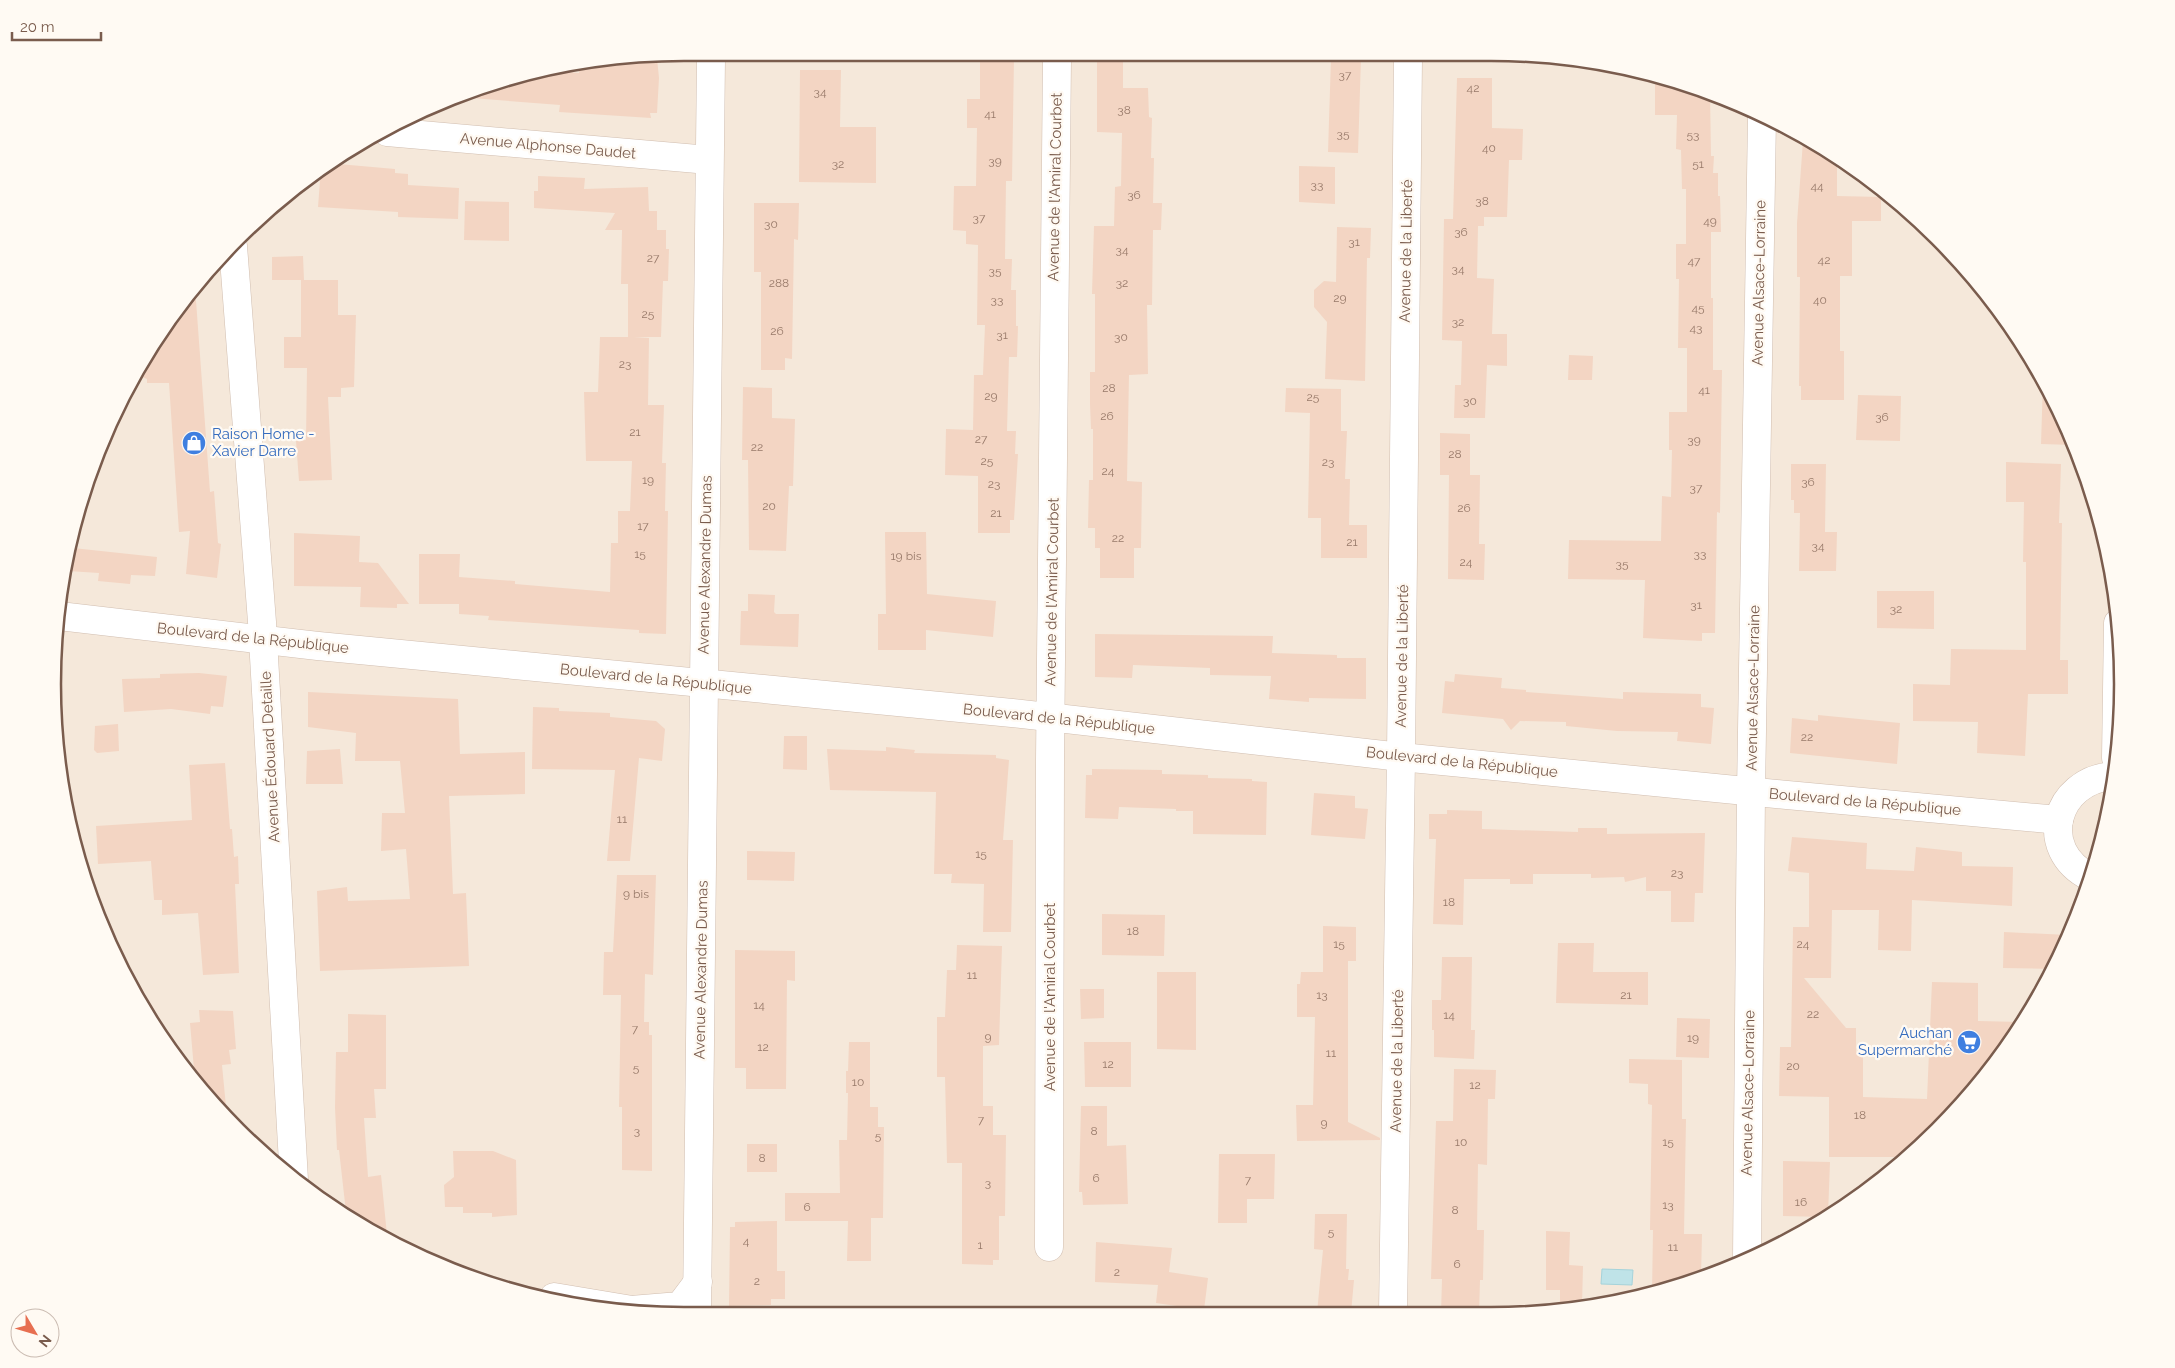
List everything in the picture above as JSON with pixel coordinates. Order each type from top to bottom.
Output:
[{"type":"street","name":"Avenue Alexandre Dumas","points":[[698,1307],[711,61]]},
{"type":"street","name":"Avenue de l'Amiral Courbet","points":[[1049,1247],[1051,717],[1057,61]]},
{"type":"street","name":"Avenue de la Liberté","points":[[1393,1307],[1408,61]]},
{"type":"street","name":"Avenue Alsace-Lorraine","points":[[1747,1251],[1751,792],[1762,123]]},
{"type":"street","name":"Avenue Alphonse Daudet","points":[[395,133],[709,160]]},
{"type":"street","name":"Avenue Édouard Detaille","points":[[235,254],[263,640],[293,1169]]},
{"type":"street","name":"Boulevard de la République","points":[[66,617],[263,640],[1051,717],[1401,757],[2059,820]]},
{"type":"street","points":[[2084,874],[2070,862],[2062,849],[2058,834],[2059,820],[2064,805],[2073,792],[2085,782],[2100,776],[2106,776]]},
{"type":"street","points":[[674,1307],[680,1306],[698,1282]]},
{"type":"shaded area","points":[[684,61],[1491,61],[1532,63],[1612,73],[1652,82],[1691,94],[1766,125],[1837,166],[1902,216],[1931,244],[1959,273],[2009,338],[2050,409],[2066,446],[2081,484],[2093,523],[2102,563],[2112,643],[2114,684],[2112,725],[2102,805],[2093,845],[2081,884],[2066,922],[2050,959],[2009,1030],[1959,1095],[1931,1124],[1902,1152],[1837,1202],[1766,1243],[1691,1274],[1652,1286],[1572,1301],[1491,1307],[684,1307],[643,1305],[563,1295],[523,1286],[484,1274],[409,1243],[338,1202],[273,1152],[216,1095],[190,1063],[166,1030],[125,959],[94,884],[82,845],[73,805],[63,725],[61,684],[67,603],[82,523],[94,484],[125,409],[166,338],[216,273],[273,216],[338,166],[409,125],[446,109],[484,94],[523,82],[563,73],[643,63]]},
{"type":"water","points":[[1602,1269],[1633,1270],[1632,1285],[1601,1284]]},
{"type":"building","points":[[980,61],[1014,61],[1012,181],[1006,181],[1005,259],[1012,259],[1011,290],[1016,290],[1016,326],[1018,326],[1017,357],[1009,357],[1007,431],[1016,431],[1015,454],[1018,454],[1014,520],[1010,520],[1010,533],[978,533],[978,476],[945,475],[946,429],[973,430],[974,375],[983,375],[985,325],[977,325],[978,245],[966,244],[966,231],[953,230],[954,186],[976,186],[977,128],[967,128],[967,99],[980,99]]},
{"type":"building","points":[[1097,61],[1123,61],[1123,88],[1148,88],[1149,117],[1152,118],[1151,158],[1154,158],[1153,203],[1162,203],[1161,230],[1153,230],[1152,305],[1147,305],[1148,374],[1129,375],[1127,481],[1142,482],[1141,548],[1134,548],[1134,578],[1100,578],[1100,548],[1095,548],[1095,528],[1088,528],[1089,480],[1093,480],[1090,372],[1095,372],[1095,294],[1092,294],[1094,226],[1114,226],[1115,187],[1121,186],[1122,133],[1097,132]]},
{"type":"building","points":[[1331,61],[1361,61],[1358,153],[1328,152]]},
{"type":"building","points":[[657,62],[659,78],[657,113],[650,113],[651,118],[559,112],[560,105],[473,98],[523,82],[563,73],[579,73],[579,71],[603,67]]},
{"type":"building","points":[[800,70],[841,70],[840,127],[876,127],[876,183],[799,182]]},
{"type":"building","points":[[1457,78],[1492,78],[1492,128],[1523,129],[1522,160],[1509,160],[1507,217],[1484,217],[1484,226],[1478,226],[1477,278],[1494,279],[1492,334],[1507,334],[1507,366],[1487,365],[1485,418],[1454,418],[1455,385],[1461,385],[1462,341],[1442,340],[1444,219],[1453,219]]},
{"type":"building","points":[[1655,83],[1710,102],[1711,156],[1714,156],[1713,173],[1718,173],[1721,232],[1711,232],[1711,298],[1713,298],[1713,370],[1722,370],[1720,513],[1717,512],[1715,633],[1702,633],[1702,641],[1643,638],[1645,580],[1568,579],[1569,540],[1661,541],[1662,496],[1671,497],[1672,450],[1669,450],[1669,412],[1687,412],[1687,348],[1678,348],[1679,279],[1676,279],[1676,244],[1686,244],[1686,189],[1682,189],[1681,150],[1676,149],[1677,115],[1655,115]]},
{"type":"building","points":[[1803,145],[1837,166],[1837,196],[1879,197],[1881,199],[1881,221],[1852,221],[1852,276],[1840,276],[1840,351],[1844,351],[1844,400],[1801,400],[1801,386],[1799,386],[1800,277],[1797,277],[1797,223]]},
{"type":"building","points":[[341,164],[395,169],[395,173],[408,174],[408,185],[459,188],[458,219],[398,217],[398,212],[318,207],[320,179]]},
{"type":"building","points":[[1299,166],[1335,167],[1335,204],[1299,202]]},
{"type":"building","points":[[538,176],[585,178],[584,189],[648,187],[649,211],[657,211],[657,230],[666,230],[666,249],[669,249],[668,281],[663,281],[661,337],[634,337],[649,338],[648,405],[664,405],[662,463],[666,463],[665,511],[668,511],[666,634],[639,633],[639,630],[488,620],[489,616],[459,614],[459,604],[419,604],[419,554],[460,554],[459,577],[515,581],[515,584],[610,592],[611,543],[618,543],[618,511],[630,511],[632,461],[586,461],[584,392],[598,392],[600,337],[628,337],[628,284],[621,284],[622,230],[605,230],[615,213],[534,208],[534,191],[538,191]]},
{"type":"building","points":[[465,201],[509,202],[509,241],[464,240]]},
{"type":"building","points":[[754,203],[799,203],[798,240],[794,239],[792,359],[785,358],[785,370],[761,370],[761,272],[754,272]]},
{"type":"building","points":[[1337,227],[1371,228],[1370,258],[1367,258],[1365,381],[1325,379],[1327,322],[1314,307],[1314,290],[1324,281],[1336,282]]},
{"type":"building","points":[[303,256],[304,280],[338,280],[338,315],[356,315],[354,387],[341,388],[341,397],[328,397],[332,480],[299,481],[296,441],[306,440],[307,368],[284,368],[284,337],[301,337],[301,280],[272,280],[272,257]]},
{"type":"building","points":[[196,298],[210,492],[214,491],[218,543],[221,544],[217,578],[186,574],[190,531],[179,532],[169,383],[147,383],[147,379],[143,377],[166,338]]},
{"type":"building","points":[[1569,355],[1593,356],[1592,380],[1568,380]]},
{"type":"building","points":[[743,387],[772,388],[772,418],[795,419],[793,486],[789,486],[786,551],[749,550],[748,460],[742,460]]},
{"type":"building","points":[[1286,388],[1341,389],[1341,431],[1347,431],[1345,479],[1350,479],[1349,525],[1367,525],[1367,558],[1321,558],[1321,518],[1308,518],[1310,413],[1285,412]]},
{"type":"building","points":[[1858,395],[1901,396],[1900,441],[1856,440]]},
{"type":"building","points":[[2043,396],[2065,445],[2041,444]]},
{"type":"building","points":[[1440,433],[1470,434],[1470,475],[1440,475]]},
{"type":"building","points":[[2006,462],[2061,464],[2059,523],[2062,523],[2060,660],[2068,660],[2068,694],[2028,694],[2025,756],[1977,753],[1978,722],[1913,721],[1913,684],[1950,685],[1951,649],[2026,650],[2026,562],[2023,562],[2024,502],[2006,502]]},
{"type":"building","points":[[1791,464],[1826,464],[1825,532],[1837,532],[1836,571],[1799,571],[1800,513],[1794,513],[1794,500],[1791,500]]},
{"type":"building","points":[[1449,475],[1480,475],[1479,544],[1485,544],[1484,580],[1448,579]]},
{"type":"building","points":[[885,532],[926,532],[927,594],[996,601],[993,637],[926,630],[926,650],[878,650],[878,614],[886,614]]},
{"type":"building","points":[[294,533],[360,536],[359,562],[378,563],[409,604],[397,604],[397,608],[360,607],[361,587],[294,586]]},
{"type":"building","points":[[76,548],[157,557],[155,576],[131,575],[130,584],[98,581],[99,573],[72,571]]},
{"type":"building","points":[[1877,591],[1934,591],[1934,629],[1877,628]]},
{"type":"building","points":[[748,594],[775,595],[774,612],[776,614],[799,614],[798,647],[740,645],[741,611],[748,611]]},
{"type":"building","points":[[1095,634],[1273,636],[1272,653],[1337,655],[1337,658],[1366,658],[1366,699],[1309,698],[1309,702],[1269,699],[1271,676],[1210,675],[1210,668],[1133,665],[1132,678],[1095,677]]},
{"type":"building","points":[[199,673],[227,676],[223,707],[211,706],[210,714],[171,709],[124,712],[122,679],[160,678],[160,674]]},
{"type":"building","points":[[1455,674],[1502,678],[1501,688],[1526,690],[1526,692],[1623,699],[1623,692],[1701,694],[1701,707],[1714,708],[1711,744],[1677,741],[1678,732],[1617,731],[1566,726],[1566,722],[1520,721],[1511,730],[1503,719],[1442,713],[1445,681],[1454,682]]},
{"type":"building","points":[[308,692],[458,699],[460,754],[525,752],[525,794],[449,796],[453,894],[466,893],[469,966],[320,971],[317,891],[347,887],[348,901],[410,899],[406,849],[381,851],[382,813],[405,813],[400,761],[355,761],[356,733],[308,727]]},
{"type":"building","points":[[533,707],[559,708],[559,711],[610,713],[610,717],[656,721],[665,729],[662,761],[639,758],[630,861],[607,861],[615,770],[532,769]]},
{"type":"building","points":[[1818,715],[1900,723],[1897,764],[1790,753],[1792,718],[1818,721]]},
{"type":"building","points":[[118,724],[119,751],[97,753],[94,750],[95,726]]},
{"type":"building","points":[[784,736],[807,736],[807,770],[783,769]]},
{"type":"building","points":[[886,747],[915,750],[914,753],[996,755],[996,758],[1009,760],[1003,840],[1013,840],[1011,932],[983,932],[984,884],[951,883],[952,874],[934,874],[936,792],[830,790],[827,749],[886,751]]},
{"type":"building","points":[[340,749],[343,784],[306,784],[307,751]]},
{"type":"building","points":[[225,763],[230,829],[232,829],[234,857],[238,856],[239,884],[235,884],[239,973],[203,975],[198,913],[162,915],[162,900],[154,900],[151,861],[98,864],[96,826],[192,820],[189,765]]},
{"type":"building","points":[[1092,769],[1162,770],[1162,774],[1208,775],[1208,778],[1252,779],[1252,781],[1267,782],[1266,835],[1193,834],[1193,811],[1176,811],[1176,809],[1119,807],[1118,819],[1085,818],[1086,775],[1092,775]]},
{"type":"building","points":[[1314,793],[1355,796],[1355,808],[1368,809],[1365,839],[1311,835]]},
{"type":"building","points":[[1447,810],[1482,811],[1482,829],[1578,832],[1578,828],[1607,828],[1607,834],[1705,833],[1703,893],[1695,893],[1694,922],[1671,922],[1671,891],[1646,891],[1646,877],[1625,882],[1624,877],[1591,878],[1591,874],[1533,874],[1533,884],[1510,884],[1510,879],[1464,879],[1463,925],[1433,924],[1436,839],[1429,839],[1429,814],[1447,814]]},
{"type":"building","points":[[1792,837],[1867,843],[1866,869],[1914,871],[1916,847],[1962,852],[1962,866],[2013,867],[2012,906],[1912,900],[1911,951],[1878,950],[1879,910],[1832,910],[1831,978],[1804,978],[1846,1028],[1856,1028],[1856,1052],[1863,1051],[1863,1097],[1927,1099],[1932,982],[1978,983],[1978,1021],[2014,1022],[1985,1063],[1959,1095],[1896,1157],[1829,1157],[1829,1097],[1779,1096],[1780,1047],[1791,1047],[1793,927],[1809,927],[1809,873],[1788,871]]},
{"type":"building","points":[[747,851],[795,852],[794,881],[747,880]]},
{"type":"building","points":[[617,875],[656,875],[653,975],[645,974],[644,1022],[649,1022],[649,1035],[652,1035],[652,1171],[622,1170],[622,1107],[619,1107],[621,995],[603,995],[604,952],[613,952]]},
{"type":"building","points":[[1102,914],[1165,915],[1164,956],[1102,955]]},
{"type":"building","points":[[1323,926],[1356,927],[1356,961],[1348,961],[1348,1122],[1380,1138],[1380,1140],[1297,1141],[1296,1105],[1313,1105],[1315,1017],[1297,1017],[1297,984],[1300,984],[1301,972],[1323,972]]},
{"type":"building","points":[[2004,932],[2061,935],[2045,969],[2003,968]]},
{"type":"building","points":[[1558,943],[1594,943],[1593,972],[1648,972],[1648,1005],[1556,1003]]},
{"type":"building","points":[[957,945],[1002,946],[999,1045],[983,1046],[983,1106],[993,1106],[993,1135],[1006,1135],[1005,1216],[999,1216],[999,1260],[993,1260],[993,1265],[962,1264],[962,1163],[947,1163],[945,1077],[937,1077],[937,1017],[945,1017],[947,970],[956,970]]},
{"type":"building","points":[[735,950],[795,951],[795,981],[787,980],[786,1089],[746,1089],[746,1068],[735,1068]]},
{"type":"building","points":[[1442,957],[1472,957],[1471,1030],[1475,1030],[1474,1059],[1434,1057],[1432,1000],[1441,1000]]},
{"type":"building","points":[[1157,972],[1196,972],[1196,1050],[1157,1049]]},
{"type":"building","points":[[1080,989],[1104,989],[1104,1018],[1081,1019]]},
{"type":"building","points":[[199,1010],[233,1011],[236,1049],[229,1050],[231,1064],[222,1065],[226,1105],[194,1068],[190,1023],[200,1022]]},
{"type":"building","points":[[348,1014],[386,1015],[386,1089],[374,1089],[376,1118],[364,1118],[368,1177],[381,1175],[387,1231],[345,1206],[339,1150],[337,1150],[335,1108],[336,1052],[348,1052]]},
{"type":"building","points":[[1677,1018],[1710,1019],[1709,1058],[1676,1057]]},
{"type":"building","points":[[849,1042],[870,1042],[870,1107],[878,1107],[878,1127],[884,1127],[883,1218],[871,1218],[871,1261],[847,1261],[848,1221],[785,1221],[785,1193],[840,1193],[839,1140],[847,1140],[848,1093],[846,1093],[846,1071],[848,1071]]},
{"type":"building","points":[[1084,1042],[1131,1042],[1131,1087],[1085,1087]]},
{"type":"building","points":[[1629,1059],[1682,1060],[1682,1119],[1686,1119],[1684,1234],[1702,1234],[1701,1270],[1652,1286],[1653,1230],[1650,1230],[1652,1105],[1648,1104],[1648,1084],[1629,1083]]},
{"type":"building","points":[[1454,1069],[1496,1070],[1495,1099],[1488,1099],[1487,1165],[1478,1164],[1477,1230],[1484,1230],[1483,1280],[1480,1280],[1479,1307],[1441,1307],[1442,1279],[1431,1279],[1436,1121],[1453,1121]]},
{"type":"building","points":[[1081,1106],[1107,1106],[1107,1146],[1126,1145],[1128,1204],[1083,1205],[1082,1192],[1079,1192]]},
{"type":"building","points":[[747,1144],[777,1144],[777,1172],[747,1172]]},
{"type":"building","points":[[453,1151],[493,1151],[516,1160],[517,1215],[492,1217],[492,1213],[463,1213],[463,1207],[445,1207],[444,1185],[454,1177]]},
{"type":"building","points":[[1219,1154],[1275,1154],[1274,1199],[1247,1199],[1247,1223],[1218,1223]]},
{"type":"building","points":[[1783,1161],[1830,1162],[1828,1207],[1812,1217],[1783,1216]]},
{"type":"building","points":[[1315,1214],[1347,1214],[1346,1269],[1349,1269],[1348,1280],[1354,1280],[1352,1307],[1318,1307],[1323,1250],[1314,1249]]},
{"type":"building","points":[[777,1221],[777,1271],[785,1271],[785,1299],[771,1299],[771,1305],[729,1306],[730,1227],[735,1227],[735,1222]]},
{"type":"building","points":[[1546,1231],[1570,1232],[1569,1265],[1583,1266],[1582,1299],[1560,1302],[1560,1290],[1546,1290]]},
{"type":"building","points":[[1096,1242],[1172,1248],[1169,1272],[1208,1278],[1204,1307],[1183,1307],[1156,1303],[1158,1285],[1095,1282]]},
{"type":"place","name":"Raison Home - Xavier Darre","points":[[194,443]]},
{"type":"place","name":"Auchan Supermarché","points":[[1969,1042]]}]
